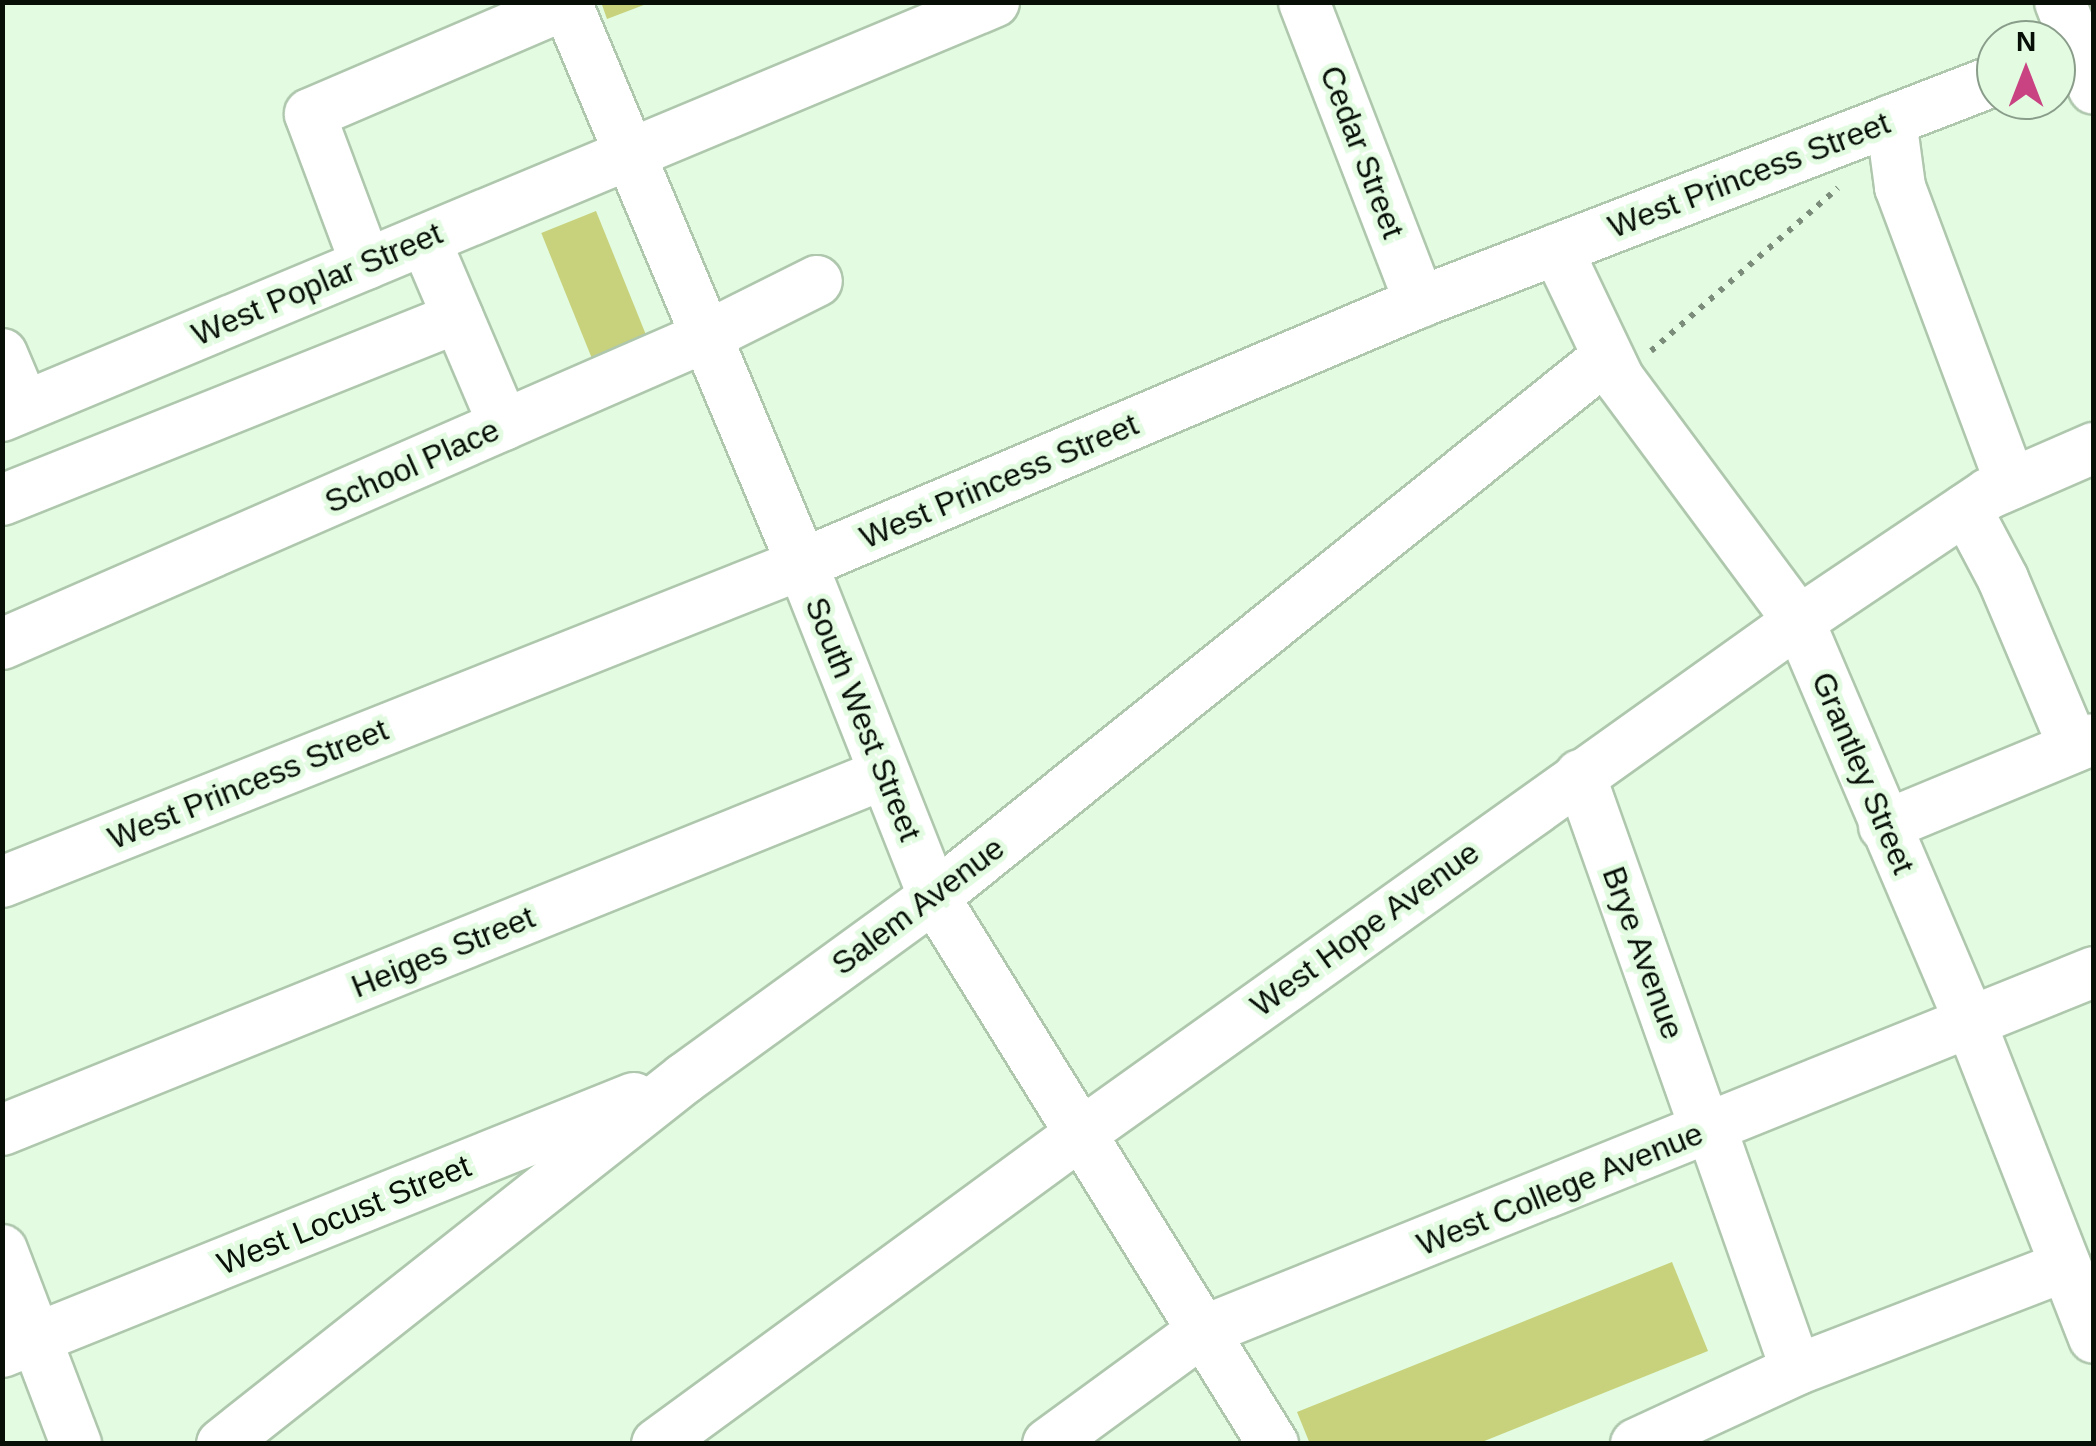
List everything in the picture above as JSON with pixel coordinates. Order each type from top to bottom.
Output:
[{"type":"street","name":"West Poplar Street","points":[[13,411],[994,2]]},
{"type":"street","name":"Cedar Street","points":[[1304,2],[1420,302]]},
{"type":"street","points":[[2060,2],[2080,60]]},
{"type":"street","name":"South West Street","points":[[566,3],[802,564],[934,898],[1273,1444]]},
{"type":"street","points":[[366,264],[310,114],[566,3]]},
{"type":"street","name":"West Princess Street","points":[[2,882],[802,564],[1420,302],[1892,130],[1976,90]]},
{"type":"street","points":[[1892,130],[1900,187],[2012,484]]},
{"type":"street","points":[[425,240],[504,426]]},
{"type":"street","name":"Grantley Street","points":[[1557,250],[1612,369],[1799,621],[1971,1024],[2094,1338]]},
{"type":"street","name":"School Place","points":[[2,644],[706,337],[818,280]]},
{"type":"street","points":[[2,500],[458,318]]},
{"type":"street","points":[[154,352],[187,426]]},
{"type":"street","points":[[2,354],[13,411]]},
{"type":"street","name":"Salem Avenue","points":[[222,1444],[685,1078],[934,898],[1612,369]]},
{"type":"street","name":"West Hope Avenue","points":[[658,1444],[1080,1134],[1799,621],[1966,509],[2094,448]]},
{"type":"street","points":[[1884,826],[2084,743],[1966,509]]},
{"type":"street","name":"Heiges Street","points":[[2,1130],[884,774]]},
{"type":"street","name":"Brye Avenue","points":[[1580,775],[1796,1370]]},
{"type":"street","name":"West College Avenue","points":[[1048,1444],[1200,1332],[2094,972]]},
{"type":"street","name":"West Locust Street","points":[[20,1344],[685,1078]]},
{"type":"street","points":[[2,1250],[20,1344],[76,1444]]},
{"type":"street","points":[[1636,1444],[1796,1370],[2066,1266]]},
{"type":"path","points":[[1612,369],[1892,130]]},
{"type":"building","points":[[601,2],[649,2],[649,3],[607,19]]},
{"type":"building","points":[[596,211],[654,356],[600,378],[541,233]]},
{"type":"building","points":[[1672,1262],[1708,1351],[1477,1444],[1310,1444],[1297,1412]]}]
